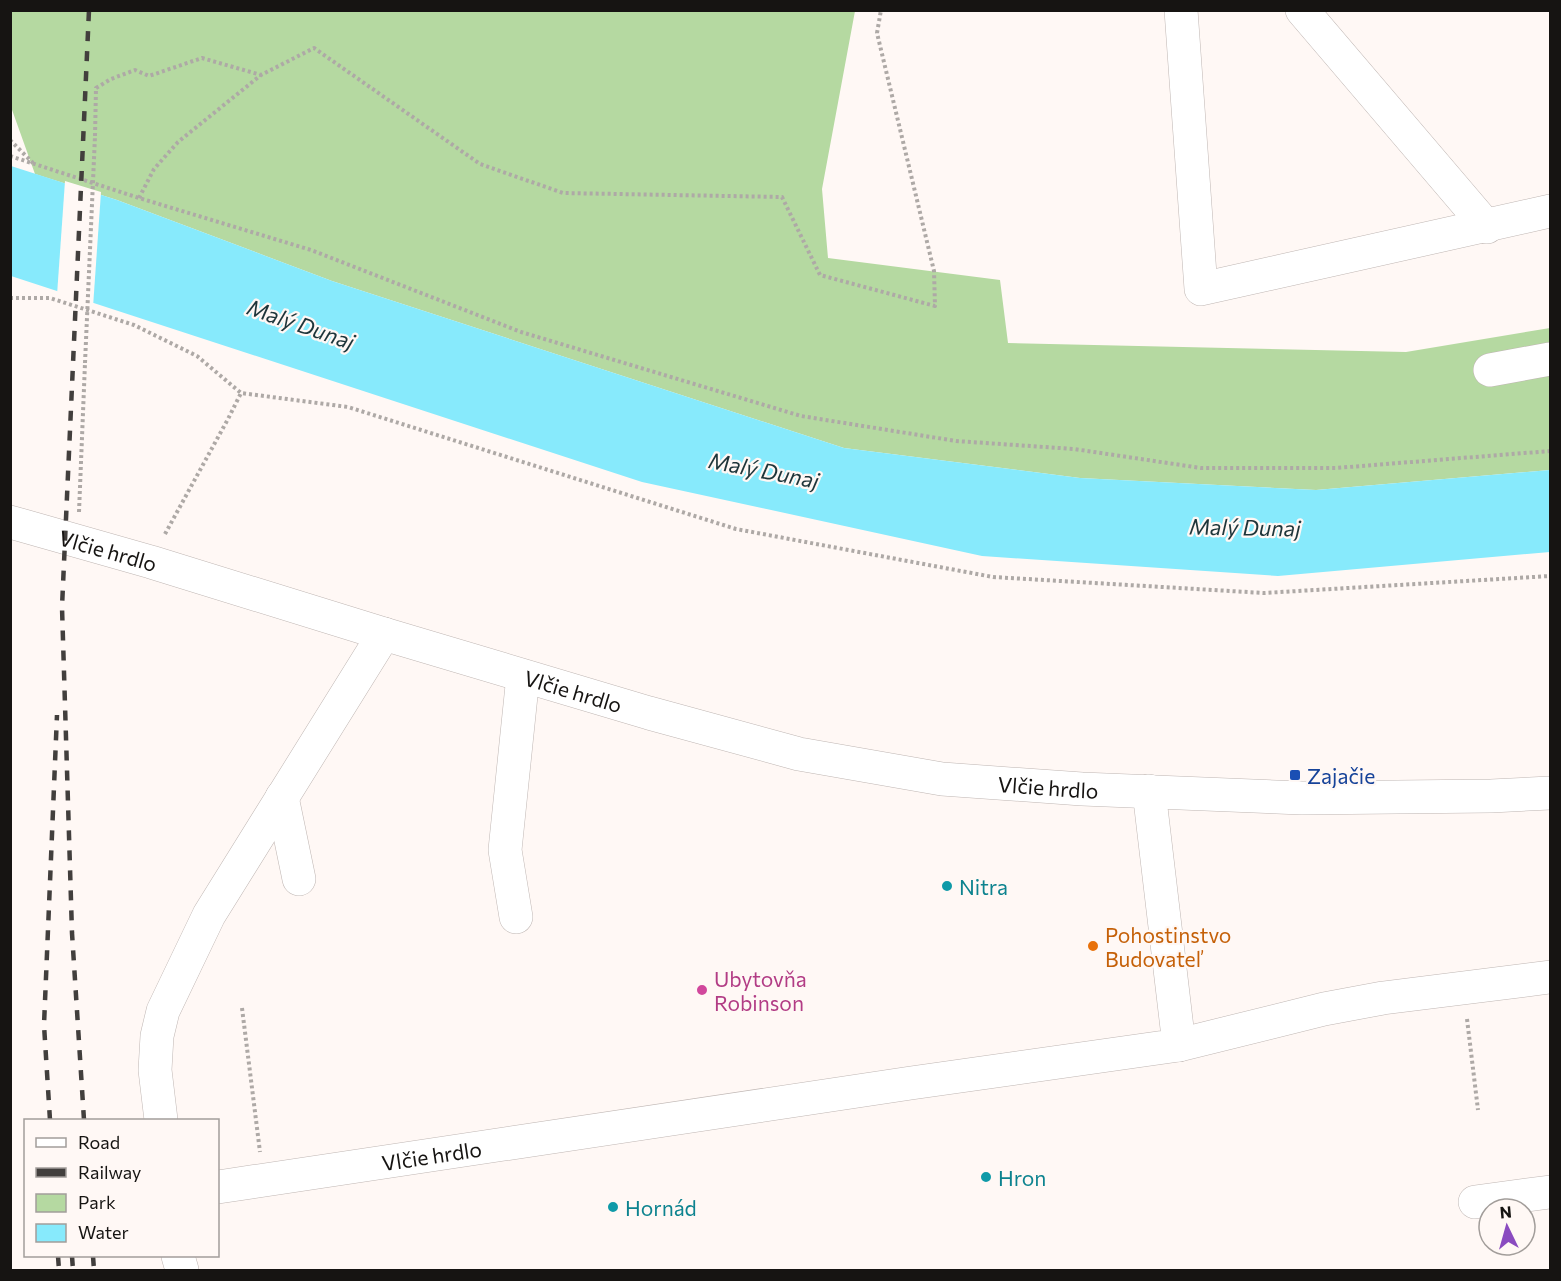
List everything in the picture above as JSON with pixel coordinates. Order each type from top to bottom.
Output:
[{"type":"street","points":[[1181,10],[1200,289],[1551,212]]},
{"type":"street","points":[[1302,10],[1487,227]]},
{"type":"street","points":[[1490,370],[1551,359]]},
{"type":"street","name":"Vlčie hrdlo","points":[[10,522],[78,540],[523,676],[799,754],[942,779],[1082,789],[1302,798],[1551,793]]},
{"type":"street","points":[[161,1119],[155,1070],[157,1036],[163,1011],[209,915],[384,634]]},
{"type":"street","points":[[516,917],[505,850],[523,676]]},
{"type":"street","points":[[1149,792],[1179,1045]]},
{"type":"street","points":[[282,797],[299,879]]},
{"type":"street","name":"Vlčie hrdlo","points":[[219,1186],[1179,1045],[1324,1009],[1383,998],[1551,977]]},
{"type":"street","points":[[1475,1202],[1551,1192]]},
{"type":"path","points":[[139,198],[154,169],[178,142],[261,75],[314,48],[480,164],[563,193],[782,197],[820,275],[935,306],[934,271],[877,33],[881,10]]},
{"type":"path","points":[[78,540],[96,88],[135,69],[149,76],[202,58],[261,75]]},
{"type":"path","points":[[10,140],[34,165]]},
{"type":"path","points":[[10,156],[139,198],[311,249],[521,332],[801,416],[956,441],[1074,449],[1201,468],[1336,468],[1551,451]]},
{"type":"path","points":[[10,298],[50,298],[134,325],[197,356],[241,393],[348,407],[735,529],[993,577],[1264,593],[1551,576]]},
{"type":"path","points":[[151,562],[178,507],[241,393]]},
{"type":"path","points":[[1474,987],[1478,1110]]},
{"type":"path","points":[[242,1008],[263,1180]]},
{"type":"green space","points":[[11,11],[855,11],[822,189],[828,258],[1000,280],[1008,343],[1406,352],[1550,328],[1550,470],[1316,490],[1080,478],[844,448],[332,281],[117,200],[35,174],[11,107]]},
{"type":"water","name":"Malý Dunaj","points":[[11,166],[117,200],[332,281],[844,448],[1080,478],[1316,490],[1550,470],[1550,552],[1278,576],[982,556],[642,482],[11,276]]},
{"type":"pier","points":[[65,181],[101,192],[93,307],[57,295]]},
{"type":"railway","points":[[84,1119],[72,933],[62,607],[89,10]]},
{"type":"railway","points":[[50,1119],[44,1025],[57,715]]},
{"type":"railway","points":[[58,1257],[59,1270]]},
{"type":"railway","points":[[72,1257],[73,1270]]},
{"type":"railway","points":[[93,1257],[94,1270]]},
{"type":"place","name":"Zajačie","points":[[1295,775]]},
{"type":"place","name":"Nitra","points":[[947,886]]},
{"type":"place","name":"Pohostinstvo Budovateľ","points":[[1093,946]]},
{"type":"place","name":"Ubytovňa Robinson","points":[[702,990]]},
{"type":"place","name":"Hron","points":[[986,1177]]},
{"type":"place","name":"Hornád","points":[[613,1207]]}]
